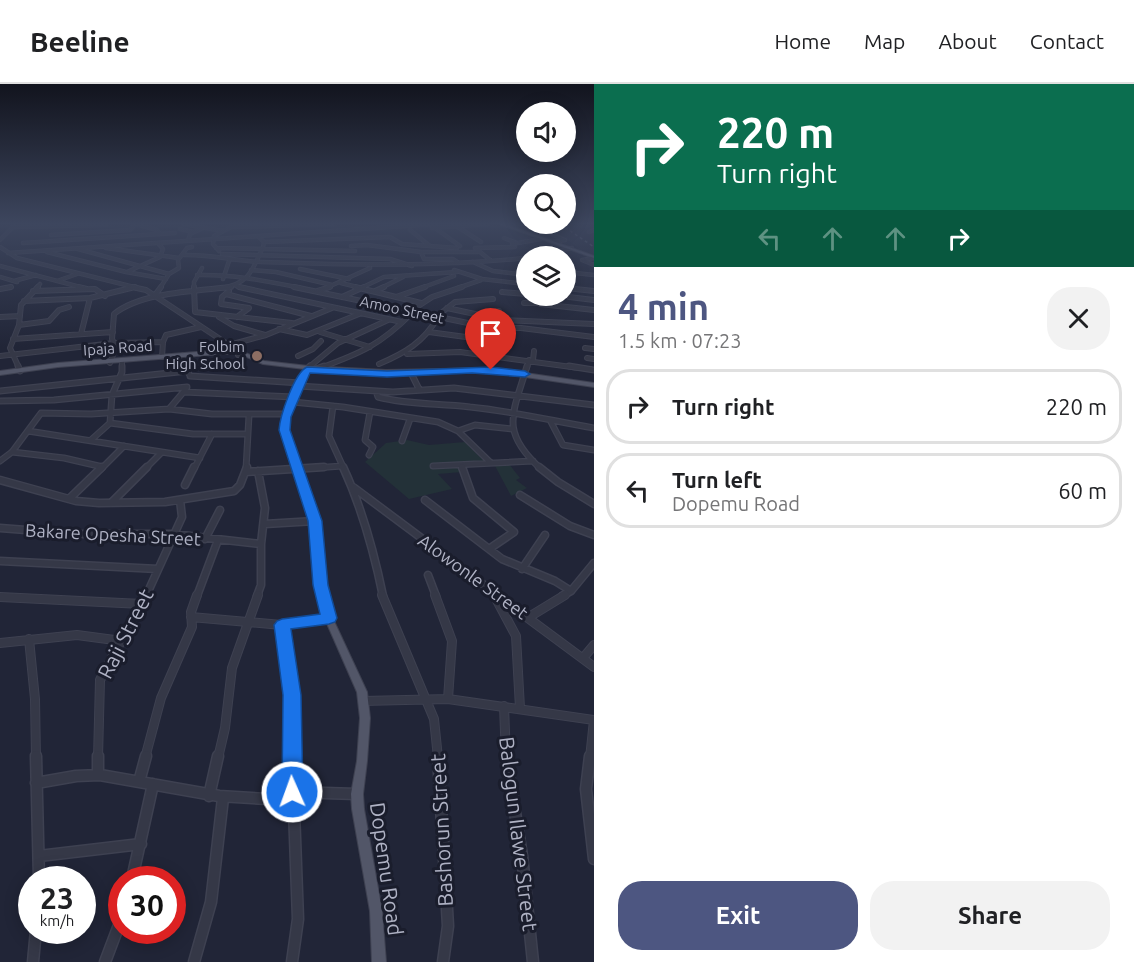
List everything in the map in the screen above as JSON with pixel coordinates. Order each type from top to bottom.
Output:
[{"type":"main road","name":"Ipaja Road","points":[[0,373],[183,356],[239,354],[260,363],[312,369],[386,372],[472,370],[525,375],[594,386]]},
{"type":"main road","name":"Ipaja Road","points":[[122,361],[183,356]]},
{"type":"main road","name":"Ipaja Road","points":[[312,369],[411,373],[472,370]]},
{"type":"main road","points":[[286,414],[300,384],[312,369]]},
{"type":"main road","name":"Dopemu Road","points":[[286,414],[285,430],[315,521],[320,585],[329,618],[360,684],[363,701],[362,761],[357,794],[364,849],[376,911],[379,962]]},
{"type":"street","points":[[11,268],[20,265]]},
{"type":"street","points":[[47,265],[136,287],[156,296],[239,354]]},
{"type":"street","points":[[96,265],[126,273],[166,279]]},
{"type":"street","points":[[138,265],[169,274]]},
{"type":"street","points":[[156,296],[169,274],[180,268],[178,265]]},
{"type":"street","points":[[223,279],[227,265]]},
{"type":"street","points":[[236,317],[249,308],[222,305],[221,298],[248,277],[254,265]]},
{"type":"street","points":[[313,265],[337,269],[430,265]]},
{"type":"street","points":[[448,265],[459,273]]},
{"type":"street","points":[[479,265],[493,271],[516,274]]},
{"type":"street","points":[[0,266],[87,289]]},
{"type":"street","points":[[126,273],[142,266]]},
{"type":"street","points":[[84,275],[103,267]]},
{"type":"street","points":[[315,291],[341,283],[370,267]]},
{"type":"street","points":[[202,268],[194,282],[195,312],[292,323]]},
{"type":"street","points":[[300,269],[349,279]]},
{"type":"street","points":[[328,274],[337,269]]},
{"type":"street","points":[[251,270],[276,272],[332,285]]},
{"type":"street","points":[[57,281],[78,273]]},
{"type":"street","points":[[396,297],[459,273]]},
{"type":"street","points":[[342,297],[382,278],[404,276],[459,273],[482,279],[516,283]]},
{"type":"street","points":[[576,273],[594,275]]},
{"type":"street","points":[[14,281],[36,274]]},
{"type":"street","name":"Amoo Street","points":[[197,275],[224,274],[248,277],[492,328],[520,328],[594,337]]},
{"type":"street","points":[[374,291],[404,276]]},
{"type":"street","points":[[0,277],[20,284]]},
{"type":"street","points":[[312,369],[357,356],[394,331],[421,303],[482,279]]},
{"type":"street","points":[[341,283],[421,303]]},
{"type":"street","points":[[20,370],[11,355],[10,348],[19,325],[24,301],[40,284]]},
{"type":"street","points":[[111,362],[116,347],[113,332],[114,314],[117,309],[156,296],[234,286],[402,322]]},
{"type":"street","points":[[0,289],[11,287]]},
{"type":"street","points":[[24,301],[90,298],[136,287]]},
{"type":"street","points":[[576,288],[594,291]]},
{"type":"street","points":[[31,291],[87,289],[99,290],[105,296]]},
{"type":"street","points":[[502,292],[516,293]]},
{"type":"street","points":[[226,294],[311,316]]},
{"type":"street","points":[[81,334],[90,298]]},
{"type":"street","points":[[576,298],[594,300]]},
{"type":"street","points":[[407,354],[429,332],[437,317],[455,302],[493,299]]},
{"type":"street","points":[[562,306],[594,310]]},
{"type":"street","points":[[19,325],[49,321],[59,309],[69,307]]},
{"type":"street","points":[[265,319],[282,308]]},
{"type":"street","points":[[229,345],[266,335],[332,308]]},
{"type":"street","points":[[447,308],[521,321],[594,324]]},
{"type":"street","points":[[482,315],[498,311]]},
{"type":"street","points":[[279,329],[304,335],[320,332],[359,314]]},
{"type":"street","points":[[216,315],[234,327],[266,335]]},
{"type":"street","points":[[0,317],[20,316]]},
{"type":"street","points":[[312,369],[326,352],[343,341],[388,320]]},
{"type":"street","points":[[520,328],[521,321]]},
{"type":"street","points":[[162,357],[166,335],[201,327]]},
{"type":"street","points":[[483,354],[492,328]]},
{"type":"street","points":[[13,339],[113,332]]},
{"type":"street","points":[[320,332],[343,341],[370,347]]},
{"type":"street","points":[[429,332],[488,340]]},
{"type":"street","points":[[0,356],[114,343],[163,342]]},
{"type":"street","points":[[298,356],[313,349],[320,342],[330,344]]},
{"type":"street","points":[[585,348],[594,350]]},
{"type":"street","points":[[313,349],[326,352]]},
{"type":"street","points":[[534,351],[513,412],[512,429],[520,447],[533,461],[594,504]]},
{"type":"street","points":[[379,364],[407,354],[483,354],[594,370]]},
{"type":"street","points":[[169,409],[186,390],[189,374],[183,356]]},
{"type":"street","points":[[586,357],[594,359]]},
{"type":"street","points":[[91,440],[110,423],[112,395],[120,378],[122,361]]},
{"type":"street","points":[[411,373],[419,389]]},
{"type":"street","points":[[0,391],[120,378],[189,374],[376,391],[454,388],[594,405]]},
{"type":"street","points":[[0,401],[186,390],[293,399],[432,421],[459,431],[491,463]]},
{"type":"street","points":[[376,391],[378,398],[397,402],[454,404],[513,412],[551,422],[594,428]]},
{"type":"street","name":"Bashorun Street","points":[[333,406],[329,436],[352,487],[375,558],[383,598],[432,710],[437,736],[438,794],[448,926],[443,962]]},
{"type":"street","points":[[0,461],[12,452],[41,414],[91,414],[169,409],[212,414],[286,414]]},
{"type":"street","points":[[369,455],[373,447],[365,440],[370,412]]},
{"type":"street","points":[[0,480],[88,503],[152,503],[234,491],[246,472],[249,415]]},
{"type":"street","points":[[402,441],[410,419]]},
{"type":"street","points":[[551,422],[563,445],[594,450]]},
{"type":"street","points":[[110,423],[173,432],[248,434]]},
{"type":"street","points":[[459,431],[474,425],[512,429]]},
{"type":"street","points":[[28,431],[200,458]]},
{"type":"street","points":[[184,485],[212,434]]},
{"type":"street","points":[[69,499],[124,446]]},
{"type":"street","points":[[12,452],[64,458],[103,467]]},
{"type":"street","points":[[111,503],[161,453]]},
{"type":"street","points":[[433,466],[533,461]]},
{"type":"street","points":[[461,465],[473,498],[514,532],[489,549]]},
{"type":"street","points":[[246,472],[342,466]]},
{"type":"street","points":[[209,796],[225,728],[232,668],[260,592],[261,544],[265,508],[258,471]]},
{"type":"street","name":"Alowonle Street","points":[[352,487],[594,667]]},
{"type":"street","points":[[520,495],[570,526],[594,536]]},
{"type":"street","name":"Raji Street","points":[[98,775],[99,686],[104,670],[142,604],[182,517],[180,500]]},
{"type":"street","points":[[425,500],[502,560],[555,581],[572,591]]},
{"type":"street","points":[[206,539],[220,510]]},
{"type":"street","points":[[265,524],[315,521]]},
{"type":"street","name":"Bakare Opesha Street","points":[[0,528],[69,533],[174,534],[261,544]]},
{"type":"street","points":[[522,569],[545,535]]},
{"type":"street","points":[[139,782],[161,698],[192,627],[191,612],[218,540]]},
{"type":"street","points":[[0,561],[158,569]]},
{"type":"street","points":[[529,617],[572,591],[594,563]]},
{"type":"street","points":[[428,575],[452,641],[448,699]]},
{"type":"street","points":[[492,592],[516,636],[520,708]]},
{"type":"street","points":[[0,597],[142,604]]},
{"type":"street","points":[[192,617],[282,625],[329,618]]},
{"type":"street","points":[[282,625],[292,695],[292,794],[298,920],[292,962]]},
{"type":"street","points":[[0,643],[89,635],[122,641]]},
{"type":"street","points":[[29,639],[35,699],[39,866]]},
{"type":"street","points":[[583,658],[594,645]]},
{"type":"street","points":[[363,701],[448,699],[594,720],[586,789],[586,811],[594,859]]},
{"type":"street","name":"Balogun Ilawe Street","points":[[504,706],[506,757],[522,856],[533,962]]},
{"type":"street","points":[[36,783],[98,775],[209,796],[256,801],[292,794],[357,794]]},
{"type":"street","points":[[135,866],[153,784]]},
{"type":"street","points":[[194,962],[211,902],[223,798]]},
{"type":"street","points":[[39,856],[141,844]]},
{"type":"street","points":[[33,962],[35,944]]},
{"type":"street","points":[[105,962],[112,944]]},
{"type":"shaded area","points":[[407,440],[429,445],[465,442],[485,462],[431,465],[433,467],[460,466],[462,472],[438,474],[452,489],[409,499],[365,462],[386,443]]},
{"type":"shaded area","points":[[494,464],[509,464],[520,478],[516,480],[527,488],[511,496]]},
{"type":"place","name":"Folbim High School","points":[[257,356]]},
{"type":"route","points":[[292,792],[292,695],[282,625],[329,618],[320,585],[320,555],[315,521],[296,457],[289,445],[285,430],[285,417],[294,397],[307,370],[387,374],[472,370],[525,376],[525,374],[491,370]]}]
